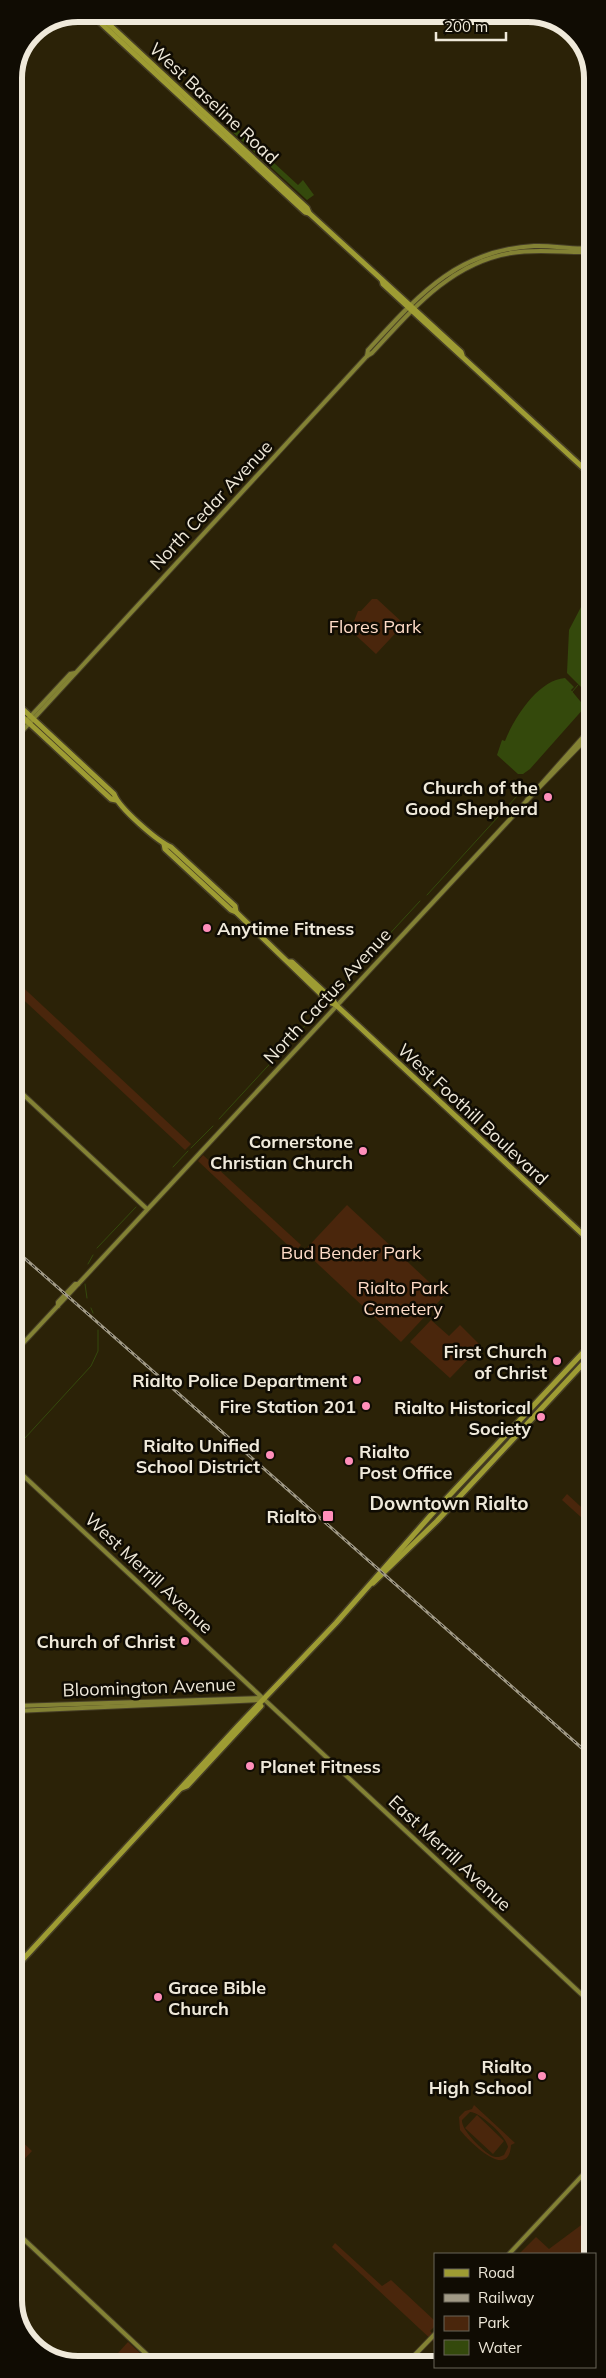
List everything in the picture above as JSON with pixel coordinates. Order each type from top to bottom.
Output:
[{"type":"main road","name":"West Baseline Road","points":[[100,22],[305,212],[310,213]]},
{"type":"main road","name":"West Baseline Road","points":[[107,22],[584,468]]},
{"type":"main road","name":"North Cedar Avenue","points":[[22,727],[59,692],[366,356],[372,353],[411,308],[443,282],[462,270],[492,257],[533,251],[584,250]]},
{"type":"main road","name":"North Cedar Avenue","points":[[22,730],[70,674],[76,672]]},
{"type":"main road","points":[[59,692],[58,690],[65,680]]},
{"type":"main road","name":"West Foothill Boulevard","points":[[22,710],[63,754],[111,799],[116,800]]},
{"type":"main road","name":"West Foothill Boulevard","points":[[22,714],[83,766],[110,791],[116,800],[164,844],[181,856],[234,906],[236,912]]},
{"type":"main road","name":"North Cactus Avenue","points":[[527,800],[584,736]]},
{"type":"main road","name":"North Cactus Avenue","points":[[22,1344],[69,1297],[78,1284],[336,1005],[584,741]]},
{"type":"main road","points":[[63,754],[69,756],[78,765],[83,766]]},
{"type":"main road","points":[[88,777],[92,778],[108,792],[110,791]]},
{"type":"main road","name":"West Foothill Boulevard","points":[[164,844],[165,849],[289,962],[292,962],[301,970],[336,1005],[584,1235]]},
{"type":"main road","points":[[22,1093],[147,1209]]},
{"type":"main road","points":[[373,1583],[389,1561],[584,1351]]},
{"type":"main road","points":[[182,1788],[187,1786],[373,1583],[434,1524],[584,1363]]},
{"type":"main road","name":"West Merrill Avenue","points":[[22,1474],[265,1699]]},
{"type":"main road","name":"Bloomington Avenue","points":[[22,1706],[256,1697],[265,1699]]},
{"type":"main road","points":[[22,1960],[182,1788],[183,1784],[254,1708],[265,1699]]},
{"type":"main road","name":"Bloomington Avenue","points":[[22,1711],[247,1702],[265,1699]]},
{"type":"main road","name":"East Merrill Avenue","points":[[265,1699],[584,1997]]},
{"type":"main road","name":"Bloomington Avenue","points":[[247,1702],[254,1708]]},
{"type":"main road","points":[[510,2253],[584,2174]]},
{"type":"main road","points":[[22,2238],[148,2355]]},
{"type":"main road","points":[[414,2356],[434,2335]]},
{"type":"green space","name":"Flores Park","points":[[372,599],[377,599],[404,624],[376,654],[348,628],[354,621],[358,611],[361,611]]},
{"type":"green space","points":[[22,986],[191,1144],[185,1150],[22,998]]},
{"type":"green space","points":[[203,1155],[301,1245],[295,1252],[198,1161]]},
{"type":"green space","points":[[347,1205],[444,1296],[401,1342],[304,1251]]},
{"type":"green space","points":[[431,1320],[449,1336],[460,1325],[481,1346],[450,1378],[410,1342]]},
{"type":"green space","points":[[567,1494],[584,1510],[584,1520],[562,1500]]},
{"type":"green space","points":[[474,2105],[515,2143],[511,2145],[509,2155],[503,2160],[488,2156],[460,2130],[459,2117],[465,2111],[472,2109]],"holes":[[[470,2112],[486,2120],[503,2137],[508,2147],[504,2155],[492,2156],[483,2150],[465,2129],[462,2120]]]},
{"type":"green space","points":[[477,2115],[504,2141],[493,2154],[465,2128]]},
{"type":"green space","points":[[22,2142],[32,2151],[22,2162]]},
{"type":"green space","points":[[584,2223],[584,2253],[520,2253],[536,2237],[549,2249]]},
{"type":"green space","points":[[335,2243],[382,2286],[391,2280],[434,2320],[434,2327],[430,2331],[434,2335],[434,2342],[332,2247]]},
{"type":"green space","points":[[128,2342],[142,2355],[116,2355]]},
{"type":"water","points":[[234,126],[298,185],[303,180],[314,195],[307,200],[230,130]]},
{"type":"water","points":[[584,579],[584,690],[567,673],[569,630],[581,607]]},
{"type":"water","points":[[565,678],[574,687],[571,690],[584,708],[530,769],[523,774],[518,774],[497,755],[502,740],[505,741],[514,722],[528,702],[546,685],[555,680]]},
{"type":"waterway","points":[[572,692],[578,685]]},
{"type":"waterway","points":[[427,895],[517,796]]},
{"type":"waterway","points":[[334,994],[420,901]]},
{"type":"waterway","points":[[219,1119],[325,1004]]},
{"type":"waterway","points":[[191,1148],[213,1126]]},
{"type":"waterway","points":[[173,1167],[188,1151]]},
{"type":"waterway","points":[[97,1248],[136,1207]]},
{"type":"waterway","points":[[88,1264],[93,1255]]},
{"type":"waterway","points":[[85,1284],[87,1298]]},
{"type":"waterway","points":[[91,1308],[93,1313]]},
{"type":"waterway","points":[[22,1441],[91,1366],[98,1351],[98,1330]]},
{"type":"railway","points":[[22,1256],[584,1750]]},
{"type":"place","name":"Church of the Good Shepherd","points":[[548,797]]},
{"type":"place","name":"Anytime Fitness","points":[[207,928]]},
{"type":"place","name":"Cornerstone Christian Church","points":[[363,1151]]},
{"type":"place","name":"First Church of Christ","points":[[557,1361]]},
{"type":"place","name":"Rialto Police Department","points":[[357,1380]]},
{"type":"place","name":"Fire Station 201","points":[[366,1406]]},
{"type":"place","name":"Rialto Historical Society","points":[[541,1417]]},
{"type":"place","name":"Rialto Unified School District","points":[[270,1455]]},
{"type":"place","name":"Rialto Post Office","points":[[349,1461]]},
{"type":"place","name":"Rialto","points":[[328,1516]]},
{"type":"place","name":"Church of Christ","points":[[185,1641]]},
{"type":"place","name":"Planet Fitness","points":[[250,1766]]},
{"type":"place","name":"Grace Bible Church","points":[[158,1997]]},
{"type":"place","name":"Rialto High School","points":[[542,2076]]},
{"type":"district","name":"Downtown Rialto","points":[[449,1503]]},
{"type":"park label","name":"Bud Bender Park","points":[[351,1252]]},
{"type":"park label","name":"Rialto Park Cemetery","points":[[403,1297]]}]
